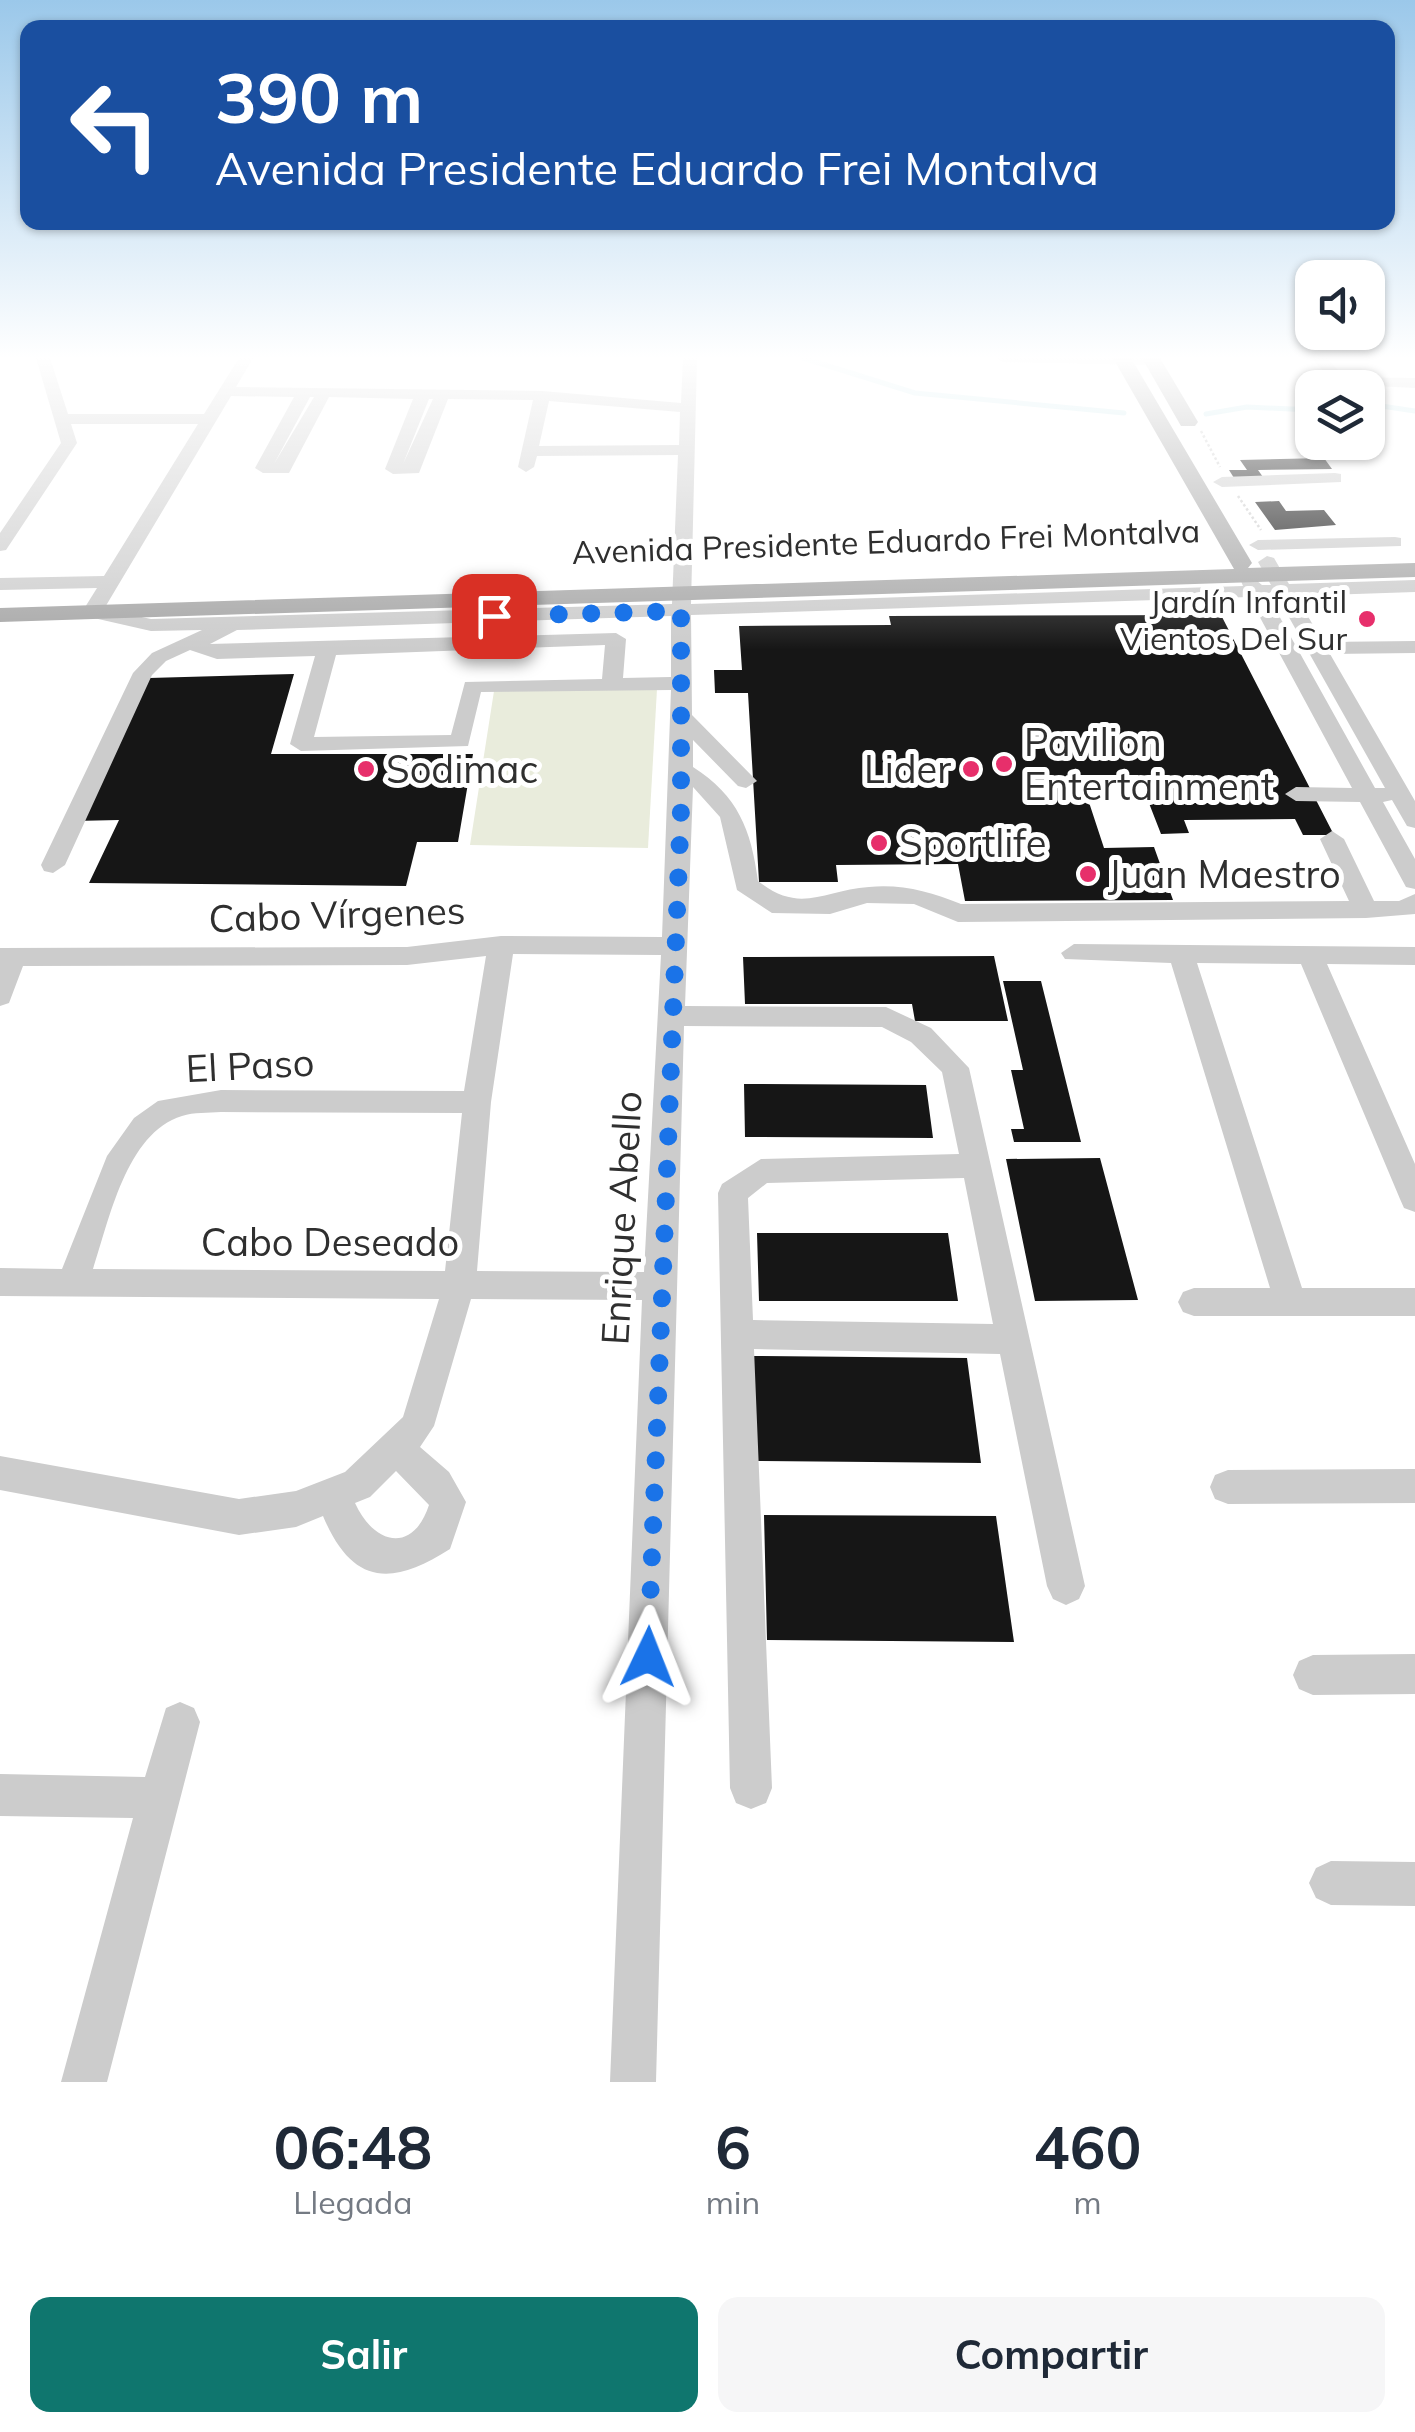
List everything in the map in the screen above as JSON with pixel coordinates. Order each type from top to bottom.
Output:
[{"type":"main road","points":[[1186,455],[1257,561]]},
{"type":"main road","points":[[1206,455],[1257,561]]},
{"type":"main road","name":"Avenida Presidente Eduardo Frei Montalva","points":[[0,600],[684,594],[1257,561],[1415,557]]},
{"type":"main road","name":"Avenida Presidente Eduardo Frei Montalva","points":[[0,615],[100,597],[321,606],[684,594],[1257,561],[1415,573]]},
{"type":"main road","points":[[1383,587],[1415,573]]},
{"type":"main road","points":[[760,590],[911,604]]},
{"type":"main road","points":[[272,623],[321,606]]},
{"type":"street","points":[[0,546],[63,455]]},
{"type":"street","points":[[0,584],[100,597],[187,455]]},
{"type":"street","points":[[270,455],[263,468],[284,469],[291,455]]},
{"type":"street","points":[[398,455],[393,469],[413,469],[418,455]]},
{"type":"street","points":[[528,455],[527,460],[605,455]]},
{"type":"street","name":"Enrique Abello","points":[[633,2082],[659,1286],[674,1016],[688,455]]},
{"type":"street","points":[[1212,465],[1335,478]]},
{"type":"street","points":[[1257,561],[1395,542]]},
{"type":"street","points":[[1257,561],[1408,795],[1415,821]]},
{"type":"street","points":[[1257,561],[1367,794],[1415,881]]},
{"type":"street","name":"Avenida Presidente Eduardo Frei Montalva","points":[[100,597],[150,625],[272,623],[684,594],[911,604],[1257,561],[1383,587],[1415,586]]},
{"type":"street","points":[[53,865],[142,673],[159,657],[240,624]]},
{"type":"street","points":[[150,625],[196,660],[219,668],[480,644],[616,640],[612,685]]},
{"type":"street","points":[[208,635],[197,646],[207,653],[324,659]]},
{"type":"street","points":[[324,659],[301,744],[460,742],[480,644]]},
{"type":"street","points":[[1316,648],[1415,647]]},
{"type":"street","points":[[472,686],[612,685],[682,728],[741,775]]},
{"type":"street","points":[[682,728],[716,792],[739,824],[746,884],[772,905],[830,906],[866,895],[918,896],[958,913],[1404,910],[1415,902]]},
{"type":"street","points":[[1296,794],[1408,795]]},
{"type":"street","points":[[1332,839],[1366,910]]},
{"type":"street","points":[[0,1473],[240,1517],[296,1509],[345,1489],[417,1426],[460,1282],[478,1102],[501,944]]},
{"type":"street","name":"Cabo Vírgenes","points":[[7,957],[407,956],[501,944],[676,946]]},
{"type":"street","points":[[1074,953],[1415,956]]},
{"type":"street","points":[[1181,954],[1290,1302]]},
{"type":"street","points":[[0,996],[7,957]]},
{"type":"street","points":[[1311,957],[1415,1198]]},
{"type":"street","points":[[674,1016],[886,1018],[902,1023],[938,1049],[955,1068],[1066,1586]]},
{"type":"street","name":"El Paso","points":[[73,1282],[120,1159],[136,1134],[160,1113],[187,1103],[221,1101],[478,1102]]},
{"type":"street","points":[[751,1788],[733,1193],[760,1171],[976,1166]]},
{"type":"street","name":"Cabo Deseado","points":[[0,1282],[659,1286]]},
{"type":"street","points":[[1194,1302],[1415,1302]]},
{"type":"street","points":[[737,1334],[1013,1339]]},
{"type":"street","points":[[345,1489],[344,1529],[376,1556],[402,1556],[437,1536],[448,1502],[436,1484],[395,1448]]},
{"type":"street","points":[[1228,1487],[1415,1486]]},
{"type":"street","points":[[1313,1675],[1415,1674]]},
{"type":"street","points":[[84,2082],[180,1722]]},
{"type":"street","points":[[0,1795],[161,1798]]},
{"type":"street","points":[[1330,1883],[1415,1884]]},
{"type":"green space","points":[[657,689],[648,848],[470,845],[494,691]]},
{"type":"building","points":[[1240,460],[1325,460],[1332,469],[1258,470],[1263,477],[1234,478],[1229,470],[1247,470]]},
{"type":"building","points":[[1279,501],[1286,511],[1324,510],[1336,525],[1275,530],[1255,502]]},
{"type":"building","points":[[1221,615],[1334,835],[1303,835],[1295,819],[1184,820],[1189,833],[1161,834],[1138,775],[1080,775],[1104,848],[1154,847],[1173,900],[965,901],[958,864],[836,865],[838,882],[759,882],[748,693],[715,693],[714,670],[742,670],[739,626],[891,625],[889,616]]},
{"type":"building","points":[[294,674],[271,754],[473,754],[458,842],[417,842],[406,886],[89,883],[119,820],[74,821],[149,678]]},
{"type":"building","points":[[994,956],[1008,1021],[915,1021],[912,1004],[745,1004],[743,957]]},
{"type":"building","points":[[1003,981],[1041,981],[1081,1142],[1014,1142],[1011,1129],[1024,1129],[1011,1070],[1023,1070]]},
{"type":"building","points":[[744,1084],[926,1085],[933,1138],[745,1137]]},
{"type":"building","points":[[1100,1158],[1138,1300],[1035,1301],[1006,1159]]},
{"type":"building","points":[[757,1233],[948,1233],[958,1301],[759,1301]]},
{"type":"building","points":[[753,1356],[967,1358],[981,1463],[756,1461]]},
{"type":"building","points":[[764,1515],[996,1516],[1014,1642],[767,1640]]},
{"type":"place","name":"Jardín Infantil Vientos Del Sur","points":[[1367,619]]},
{"type":"place","name":"Pavilion Entertainment","points":[[1004,764]]},
{"type":"place","name":"Sodimac","points":[[366,769]]},
{"type":"place","name":"Lider","points":[[971,769]]},
{"type":"place","name":"Sportlife","points":[[879,843]]},
{"type":"place","name":"Juan Maestro","points":[[1088,874]]},
{"type":"route","points":[[494,616],[681,611],[681,809],[659,1286],[648,1657]]}]
